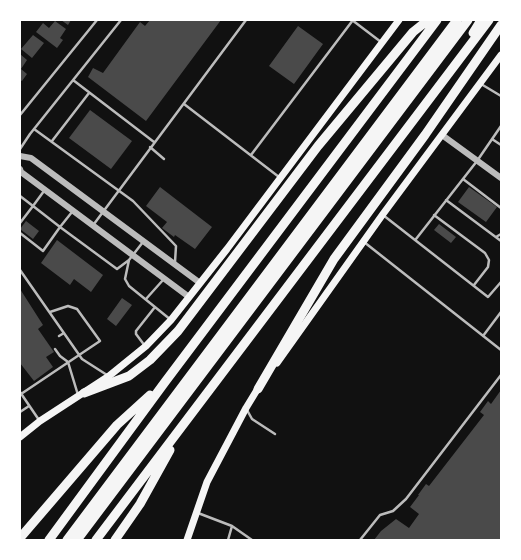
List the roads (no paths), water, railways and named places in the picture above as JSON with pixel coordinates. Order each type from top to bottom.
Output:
[{"type":"highway","points":[[81,395],[129,376],[150,360],[178,331],[318,146],[413,32],[428,20]]},
{"type":"highway","points":[[49,540],[436,20]]},
{"type":"highway","points":[[67,540],[457,20]]},
{"type":"highway","points":[[77,540],[468,20]]},
{"type":"highway","points":[[451,69],[481,20]]},
{"type":"highway","points":[[96,540],[490,20]]},
{"type":"highway","points":[[258,389],[334,259],[425,135],[501,25]]},
{"type":"highway","points":[[20,538],[117,425],[165,382]]},
{"type":"highway","points":[[115,540],[140,504],[188,420]]},
{"type":"main road","points":[[20,438],[40,421],[109,376],[146,346],[171,320],[399,20]]},
{"type":"main road","points":[[187,540],[207,482],[258,389],[383,214],[501,57]]},
{"type":"street","points":[[442,135],[501,178]]},
{"type":"street","points":[[20,156],[31,158],[200,283]]},
{"type":"street","points":[[20,169],[21,172],[73,210],[131,257],[189,297]]},
{"type":"lane","points":[[20,116],[97,20]]},
{"type":"lane","points":[[20,149],[121,20]]},
{"type":"lane","points":[[93,226],[246,20]]},
{"type":"lane","points":[[251,154],[352,20],[382,42]]},
{"type":"lane","points":[[73,80],[154,142]]},
{"type":"lane","points":[[480,84],[501,96]]},
{"type":"lane","points":[[52,142],[90,93]]},
{"type":"lane","points":[[184,104],[280,178]]},
{"type":"lane","points":[[416,239],[477,161],[501,126]]},
{"type":"lane","points":[[34,129],[132,201],[176,246],[175,264]]},
{"type":"lane","points":[[492,139],[501,145]]},
{"type":"lane","points":[[150,147],[164,159]]},
{"type":"lane","points":[[463,179],[501,208]]},
{"type":"lane","points":[[20,223],[45,189]]},
{"type":"lane","points":[[20,196],[117,269],[131,257],[144,240]]},
{"type":"lane","points":[[446,200],[501,241]]},
{"type":"lane","points":[[20,233],[43,251],[73,210]]},
{"type":"lane","points":[[383,214],[488,297],[501,282]]},
{"type":"lane","points":[[434,215],[485,253],[489,260],[488,267],[474,285]]},
{"type":"lane","points":[[496,237],[501,234]]},
{"type":"lane","points":[[363,242],[501,350]]},
{"type":"lane","points":[[131,257],[125,279],[129,286],[171,320]]},
{"type":"lane","points":[[20,270],[82,359],[109,376]]},
{"type":"lane","points":[[146,300],[164,278]]},
{"type":"lane","points":[[40,421],[21,393],[100,341],[78,309],[68,306],[50,312]]},
{"type":"lane","points":[[146,346],[136,334],[136,330],[155,307]]},
{"type":"lane","points":[[483,336],[501,312]]},
{"type":"lane","points":[[59,336],[64,333]]},
{"type":"lane","points":[[55,349],[68,362],[81,395]]},
{"type":"lane","points":[[360,540],[380,515],[393,510],[406,498],[501,375]]},
{"type":"lane","points":[[20,412],[29,406]]},
{"type":"lane","points":[[246,408],[252,419],[275,434]]},
{"type":"lane","points":[[196,513],[232,526],[252,540]]},
{"type":"lane","points":[[228,540],[232,526]]}]
